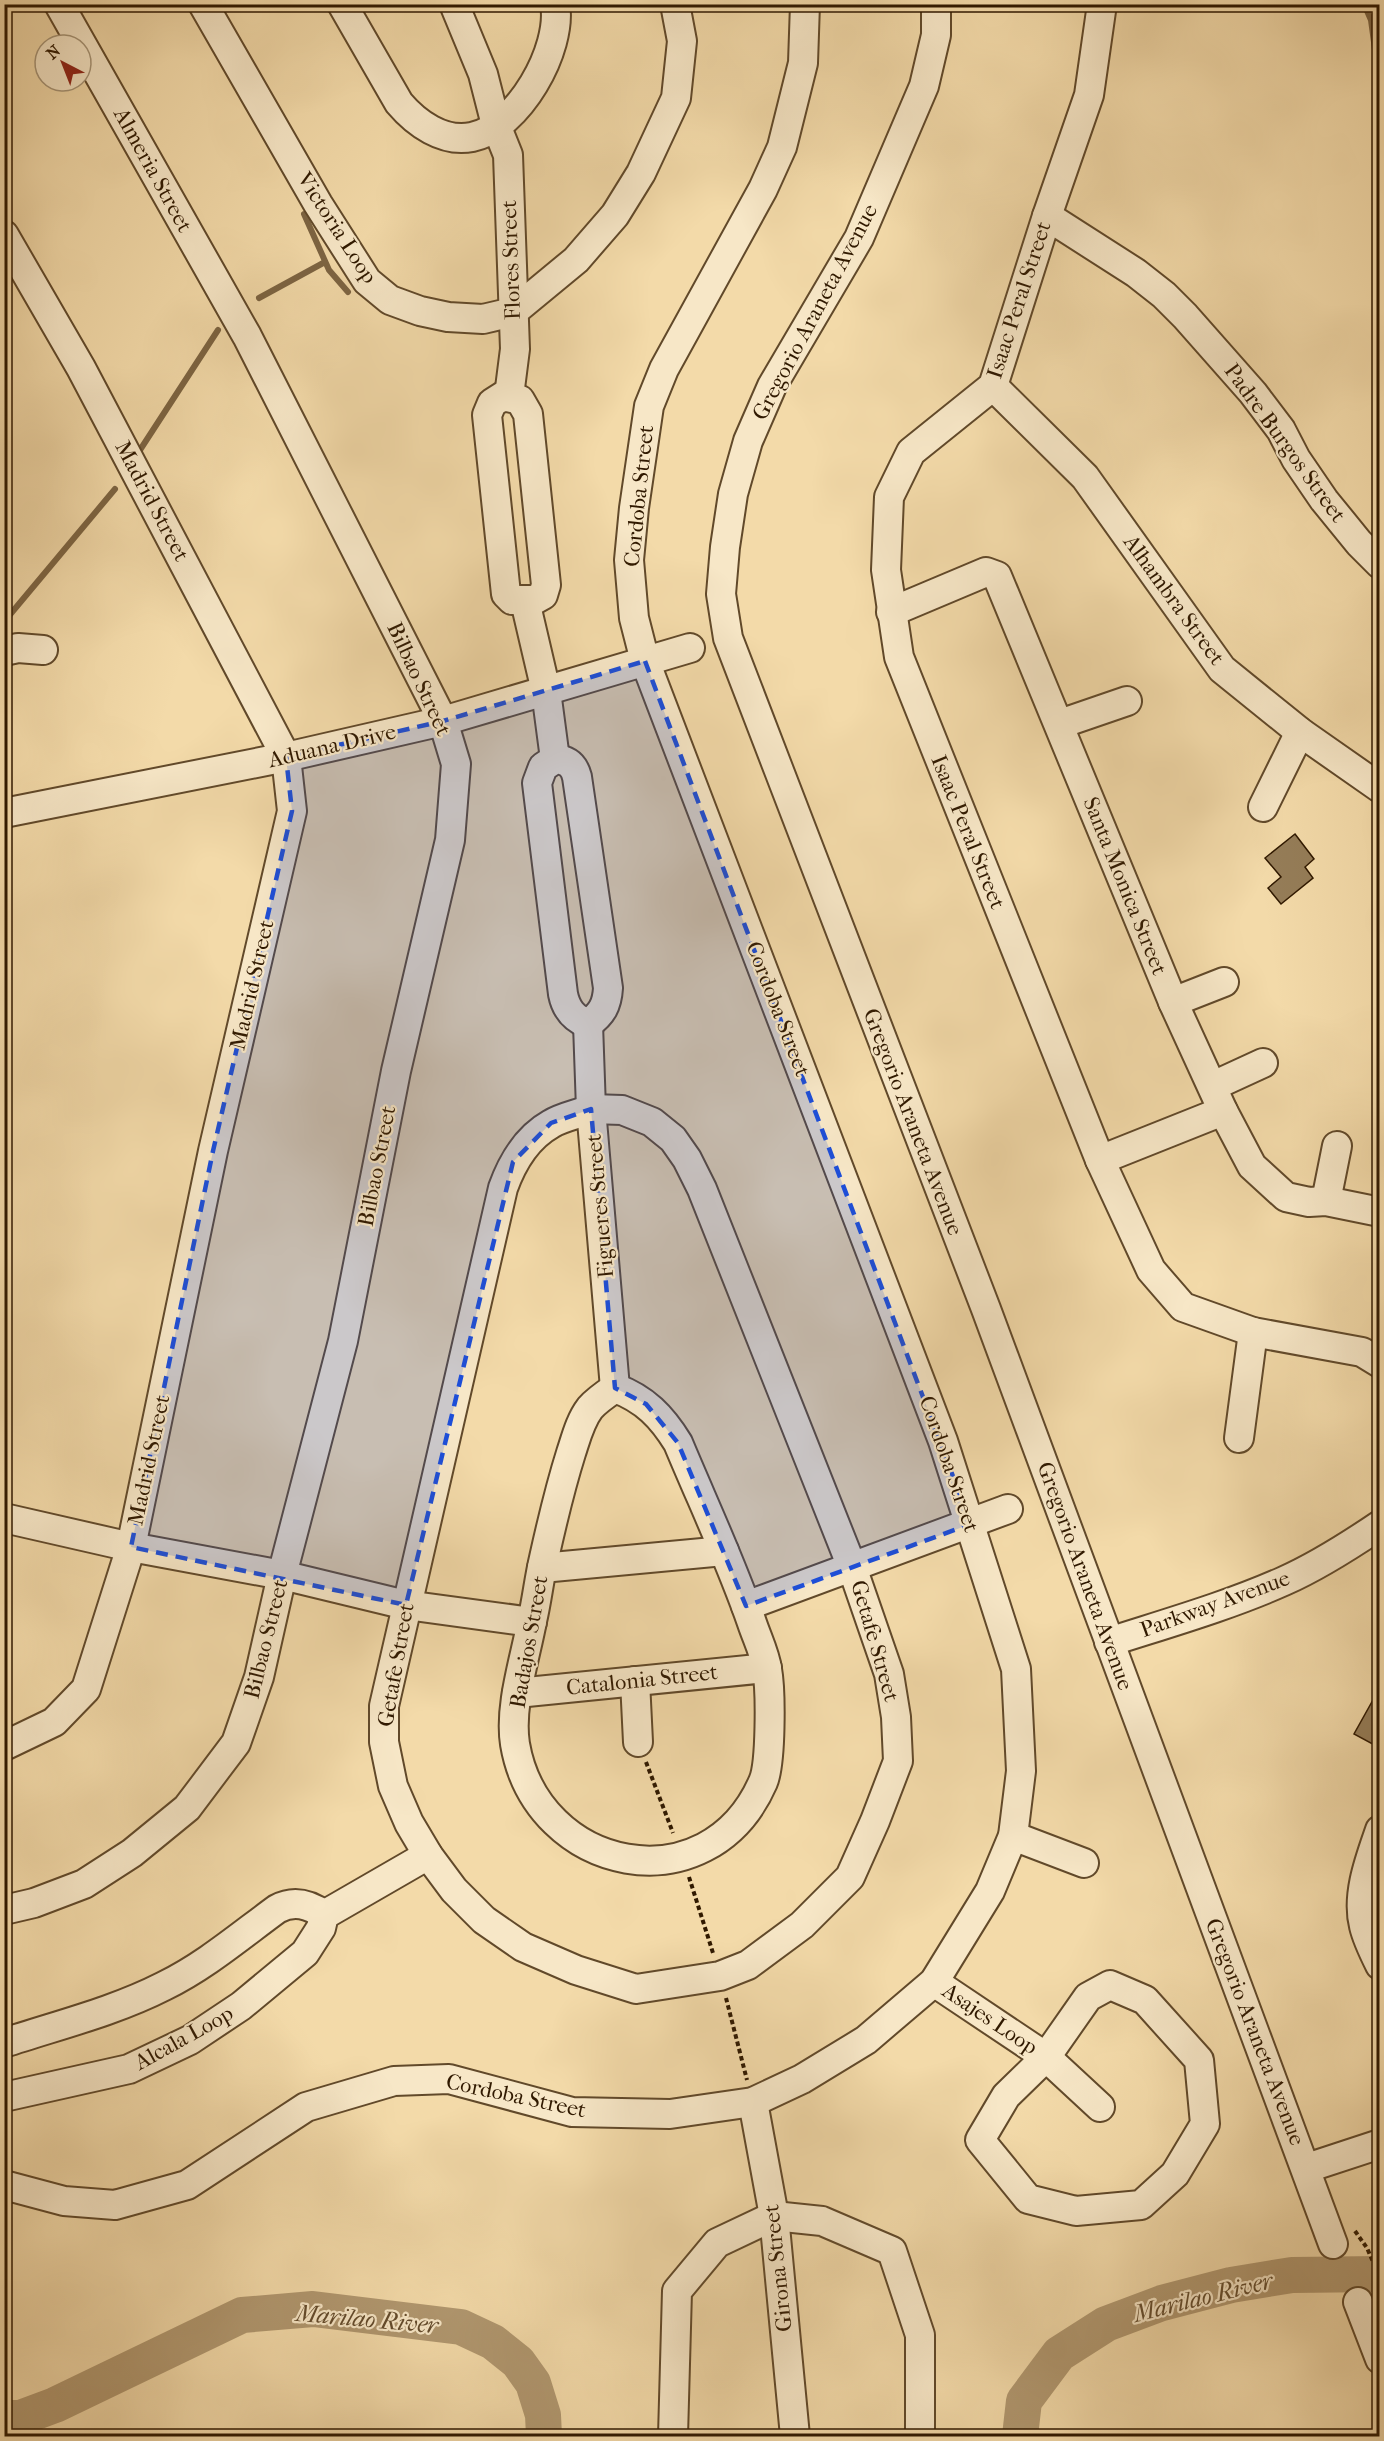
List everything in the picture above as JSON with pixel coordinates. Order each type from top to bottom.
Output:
[{"type":"street","name":"Almeria Street","points":[[59,4],[247,336]]},
{"type":"street","name":"Victoria Loop","points":[[202,4],[318,204],[367,281],[390,300],[420,311],[448,317],[483,319],[513,312],[576,260],[615,215],[641,173],[676,98],[682,41],[675,4]]},
{"type":"street","points":[[342,4],[399,103],[421,124],[449,136],[472,137],[496,125],[518,106],[537,80],[547,60],[555,31],[557,16],[555,4]]},
{"type":"street","name":"Flores Street","points":[[454,4],[483,74],[496,125],[508,156],[515,349],[509,396]]},
{"type":"street","name":"Cordoba Street","points":[[4,2185],[64,2201],[115,2205],[187,2185],[306,2107],[394,2081],[449,2079],[572,2112],[670,2114],[753,2102],[802,2079],[866,2040],[934,1982],[990,1891],[1013,1836],[1021,1771],[1016,1669],[943,1441],[645,661],[634,618],[630,560],[634,508],[650,406],[664,369],[763,189],[782,147],[803,63],[805,4]]},
{"type":"street","name":"Gregorio Araneta Avenue","points":[[936,4],[936,35],[924,86],[859,238],[772,386],[748,441],[733,494],[722,594],[728,638],[986,1309],[1307,2168],[1333,2244]]},
{"type":"street","name":"Isaac Peral Street","points":[[1101,4],[1089,95],[1047,216],[993,386],[911,452],[890,496],[886,570],[899,657],[1100,1160],[1151,1270],[1183,1307],[1253,1332],[1362,1352],[1380,1363]]},
{"type":"street","name":"Padre Burgos Street","points":[[1047,216],[1136,273],[1164,295],[1185,316],[1253,393],[1281,430],[1296,459],[1324,500],[1359,543],[1380,564]]},
{"type":"street","name":"Madrid Street","points":[[4,236],[81,368],[286,757],[292,811],[213,1151],[131,1547],[86,1689],[54,1722],[4,1746]]},
{"type":"street","name":"Bilbao Street","points":[[4,1910],[34,1903],[84,1884],[132,1853],[186,1808],[236,1743],[259,1677],[282,1575],[343,1341],[396,1071],[450,840],[456,764],[443,721],[247,336]]},
{"type":"street","name":"Alhambra Street","points":[[993,386],[1085,477],[1222,669],[1300,732],[1380,788]]},
{"type":"street","points":[[503,396],[520,400],[528,414],[546,590],[540,598],[525,601],[512,600],[506,594],[488,415],[492,403],[503,396]]},
{"type":"street","name":"Santa Monica Street","points":[[891,612],[986,572],[997,576],[1173,1002],[1252,1166],[1286,1197],[1309,1202],[1326,1201],[1380,1212]]},
{"type":"street","points":[[525,601],[546,691],[555,759]]},
{"type":"street","points":[[4,651],[18,648],[43,650]]},
{"type":"street","name":"Aduana Drive","points":[[4,813],[286,757],[443,721],[690,648]]},
{"type":"street","points":[[1060,724],[1127,701]]},
{"type":"street","points":[[1263,807],[1300,732]]},
{"type":"street","points":[[555,759],[571,764],[577,777],[608,988],[608,999],[603,1010],[588,1024],[572,1015],[562,994],[537,783],[543,767],[555,759]]},
{"type":"street","points":[[1173,1002],[1224,982]]},
{"type":"street","name":"Figueres Street","points":[[588,1024],[591,1109],[615,1388]]},
{"type":"street","points":[[1100,1160],[1218,1098],[1263,1063]]},
{"type":"street","name":"Getafe Street","points":[[591,1109],[622,1110],[652,1122],[673,1139],[687,1159],[702,1189],[852,1567],[889,1674],[896,1717],[898,1761],[876,1821],[850,1877],[802,1925],[748,1965],[720,1976],[636,1989],[576,1971],[523,1947],[484,1920],[454,1890],[428,1855],[409,1823],[393,1786],[384,1742],[384,1706],[503,1188],[513,1162],[531,1140],[551,1124],[591,1109]]},
{"type":"street","points":[[1326,1201],[1337,1146]]},
{"type":"street","points":[[1239,1438],[1253,1332]]},
{"type":"street","name":"Badajos Street","points":[[615,1388],[639,1399],[664,1422],[678,1443],[724,1551],[767,1668],[769,1735],[764,1780],[742,1819],[715,1840],[683,1857],[646,1861],[605,1855],[573,1838],[540,1803],[524,1775],[515,1742],[517,1693],[557,1497],[579,1428],[589,1409],[615,1388]]},
{"type":"street","points":[[746,1606],[1008,1509]]},
{"type":"street","points":[[4,1518],[131,1547],[282,1575],[406,1605],[532,1622]]},
{"type":"street","name":"Parkway Avenue","points":[[1109,1642],[1237,1600],[1286,1580],[1341,1551],[1380,1526]]},
{"type":"street","points":[[542,1568],[724,1551]]},
{"type":"street","name":"Catalonia Street","points":[[517,1693],[767,1668]]},
{"type":"street","points":[[635,1681],[638,1742]]},
{"type":"street","points":[[1380,1830],[1368,1867],[1362,1899],[1363,1925],[1380,1965]]},
{"type":"street","points":[[1013,1836],[1084,1863]]},
{"type":"street","points":[[4,2043],[106,2011],[164,1986],[206,1962],[288,1903],[314,1908],[324,1915],[428,1855]]},
{"type":"street","name":"Alcala Loop","points":[[4,2097],[129,2069],[190,2040],[241,2007],[304,1953],[321,1928],[324,1915]]},
{"type":"street","name":"Asajes Loop","points":[[934,1982],[1046,2057]]},
{"type":"street","name":"Asajes Loop","points":[[1110,1985],[1145,2000],[1199,2060],[1205,2124],[1175,2174],[1142,2205],[1076,2211],[1028,2199],[980,2140],[1006,2096],[1046,2057],[1088,1997],[1110,1985]]},
{"type":"street","points":[[1046,2057],[1100,2106]]},
{"type":"street","name":"Girona Street","points":[[753,2102],[774,2217],[795,2436]]},
{"type":"street","points":[[1307,2168],[1380,2144]]},
{"type":"street","points":[[673,2436],[678,2291],[717,2243],[774,2217],[822,2221],[892,2251],[920,2335],[920,2436]]},
{"type":"street","points":[[1358,2302],[1380,2360]]},
{"type":"path","points":[[638,1742],[683,1857],[720,1976],[753,2102]]},
{"type":"path","points":[[1375,2263],[1380,2278]]},
{"type":"highlighted area","points":[[645,661],[971,1524],[746,1606],[678,1443],[646,1404],[615,1388],[591,1109],[551,1123],[513,1162],[406,1605],[131,1547],[213,1151],[292,811],[286,757],[443,721]]},
{"type":"building","points":[[1295,834],[1314,859],[1305,867],[1313,878],[1281,904],[1268,888],[1281,877],[1265,858]]},
{"type":"building","points":[[1373,1700],[1380,1703],[1380,1748],[1354,1734]]},
{"type":"waterway","points":[[1364,4],[1371,20],[1380,86]]},
{"type":"waterway","points":[[304,214],[329,270],[348,292]]},
{"type":"waterway","points":[[259,298],[325,262]]},
{"type":"waterway","points":[[140,450],[218,330]]},
{"type":"waterway","points":[[4,618],[8,617],[115,489]]},
{"type":"waterway","name":"Marilao River","points":[[1020,2436],[1024,2401],[1059,2354],[1106,2324],[1162,2303],[1231,2285],[1292,2275],[1380,2274]]},
{"type":"waterway","name":"Marilao River","points":[[4,2418],[20,2418],[55,2405],[242,2315],[313,2309],[461,2327],[493,2342],[518,2362],[533,2383],[543,2415],[544,2436]]}]
